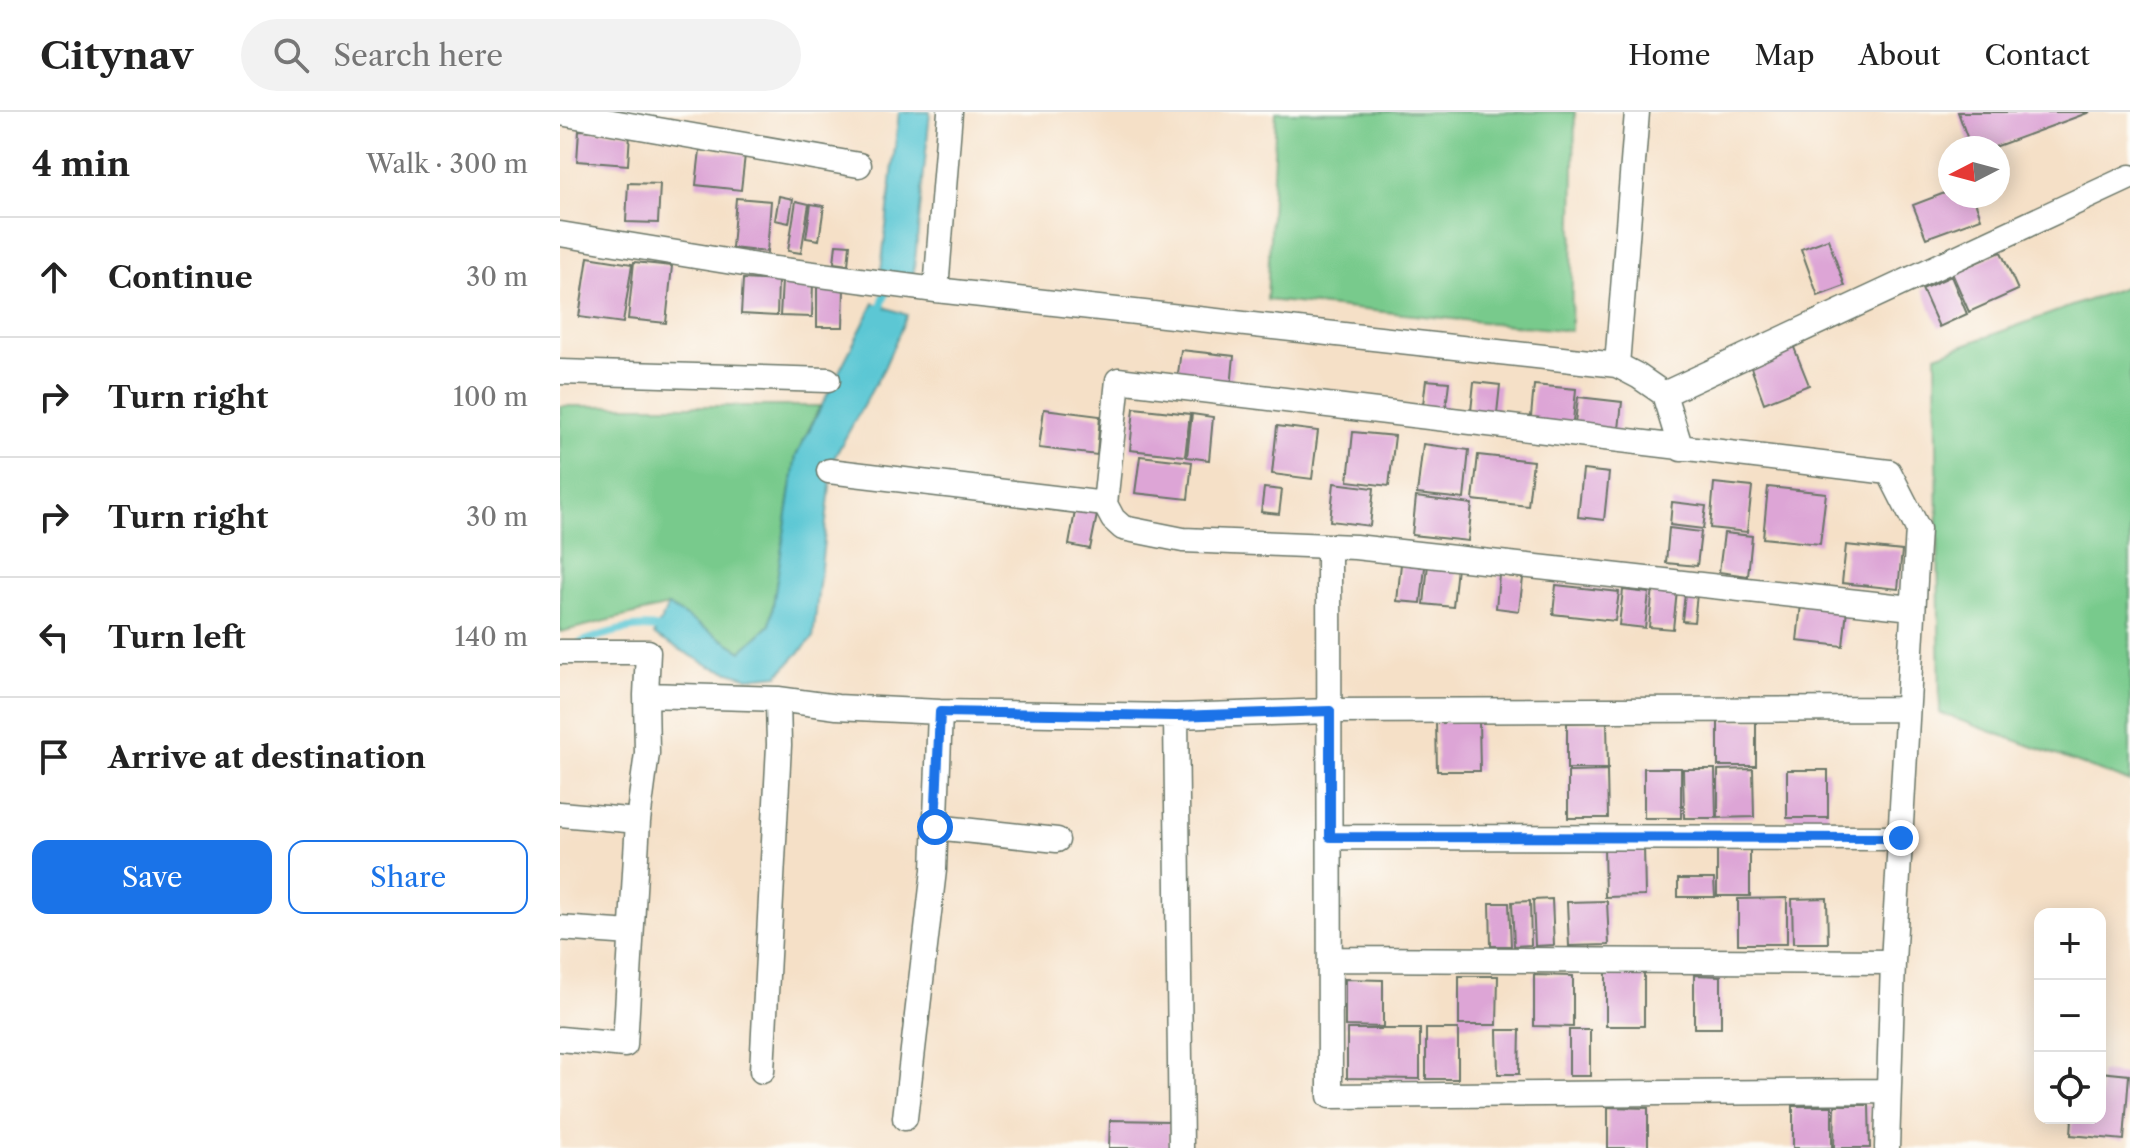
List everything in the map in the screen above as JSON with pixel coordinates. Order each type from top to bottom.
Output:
[{"type":"street","points":[[936,290],[950,112]]},
{"type":"street","points":[[1617,365],[1637,112]]},
{"type":"street","points":[[560,113],[859,165]]},
{"type":"street","points":[[1664,394],[2130,177]]},
{"type":"street","points":[[560,234],[775,269],[936,290],[1617,365],[1664,394],[1681,449]]},
{"type":"street","points":[[560,372],[828,380]]},
{"type":"street","points":[[1887,1148],[1893,962],[1918,529],[1889,472],[1118,380],[1105,504],[1113,519],[1123,528],[1183,540],[1355,547],[1912,608]]},
{"type":"street","points":[[829,471],[1105,504]]},
{"type":"street","points":[[1329,547],[1330,1096],[1887,1091]]},
{"type":"street","points":[[560,652],[648,652],[647,753],[638,821],[625,1045],[560,1039]]},
{"type":"street","points":[[646,695],[778,699],[837,707],[940,712],[1176,716],[1330,711],[1906,709]]},
{"type":"street","points":[[762,1071],[779,745],[778,699]]},
{"type":"street","points":[[905,1118],[934,870],[940,712]]},
{"type":"street","points":[[1176,716],[1181,1148]]},
{"type":"street","points":[[560,814],[638,821]]},
{"type":"street","points":[[935,827],[1057,840]]},
{"type":"street","points":[[1330,837],[1901,838]]},
{"type":"street","points":[[560,928],[631,933]]},
{"type":"street","points":[[1330,959],[1893,962]]},
{"type":"green space","points":[[1276,112],[1575,112],[1571,331],[1267,300]]},
{"type":"green space","points":[[2130,285],[2130,782],[1940,713],[1936,355]]},
{"type":"green space","points":[[560,406],[820,406],[796,456],[770,625],[742,651],[668,606],[560,632]]},
{"type":"water","points":[[899,112],[930,112],[913,280],[881,271]]},
{"type":"water","points":[[874,303],[907,315],[884,368],[833,460],[813,638],[778,675],[749,678],[710,666],[654,635],[668,606],[742,651],[770,625],[796,456]]},
{"type":"building","points":[[1958,112],[2090,112],[2010,141],[2010,136],[1967,136]]},
{"type":"building","points":[[579,130],[630,133],[628,165],[577,161]]},
{"type":"building","points":[[700,150],[745,155],[741,190],[696,185]]},
{"type":"building","points":[[628,183],[660,184],[658,223],[626,222]]},
{"type":"building","points":[[779,196],[793,199],[789,223],[775,220]]},
{"type":"building","points":[[1938,196],[1938,208],[1977,208],[1981,218],[1926,238],[1913,205]]},
{"type":"building","points":[[736,198],[771,201],[767,252],[732,248]]},
{"type":"building","points":[[796,201],[809,204],[801,253],[788,251]]},
{"type":"building","points":[[811,204],[824,206],[819,240],[806,238]]},
{"type":"building","points":[[1828,239],[1845,286],[1818,296],[1801,249]]},
{"type":"building","points":[[836,244],[850,245],[848,265],[834,263]]},
{"type":"building","points":[[2001,252],[2018,290],[1969,312],[1952,273]]},
{"type":"building","points":[[588,257],[632,264],[623,323],[579,317]]},
{"type":"building","points":[[634,262],[672,266],[666,323],[628,319]]},
{"type":"building","points":[[1951,276],[1967,314],[1939,327],[1922,289]]},
{"type":"building","points":[[743,279],[778,281],[777,316],[741,314]]},
{"type":"building","points":[[782,281],[813,282],[812,317],[780,316]]},
{"type":"building","points":[[817,287],[844,287],[843,327],[817,327]]},
{"type":"building","points":[[1793,345],[1809,385],[1764,403],[1749,362]]},
{"type":"building","points":[[1181,350],[1234,356],[1231,388],[1177,382]]},
{"type":"building","points":[[1426,380],[1449,382],[1445,416],[1422,413]]},
{"type":"building","points":[[1474,382],[1500,385],[1496,423],[1470,421]]},
{"type":"building","points":[[1534,385],[1576,389],[1572,432],[1530,427]]},
{"type":"building","points":[[1578,397],[1622,402],[1618,438],[1574,433]]},
{"type":"building","points":[[1134,408],[1190,414],[1185,456],[1130,450]]},
{"type":"building","points":[[1044,409],[1100,416],[1097,455],[1039,448]]},
{"type":"building","points":[[1192,414],[1213,417],[1209,460],[1187,457]]},
{"type":"building","points":[[1277,426],[1318,431],[1312,479],[1272,474]]},
{"type":"building","points":[[1353,432],[1395,436],[1389,486],[1348,481]]},
{"type":"building","points":[[1423,444],[1469,450],[1464,499],[1417,494]]},
{"type":"building","points":[[1478,455],[1533,461],[1528,506],[1473,500]]},
{"type":"building","points":[[1140,456],[1192,462],[1188,499],[1135,493]]},
{"type":"building","points":[[1583,470],[1609,473],[1604,520],[1578,517]]},
{"type":"building","points":[[1334,483],[1374,488],[1370,526],[1330,521]]},
{"type":"building","points":[[1714,483],[1752,487],[1747,532],[1710,528]]},
{"type":"building","points":[[1768,487],[1826,493],[1820,544],[1763,538]]},
{"type":"building","points":[[1264,488],[1282,490],[1279,514],[1261,512]]},
{"type":"building","points":[[1416,497],[1472,504],[1468,541],[1412,535]]},
{"type":"building","points":[[1672,502],[1706,506],[1703,529],[1670,525]]},
{"type":"building","points":[[1076,506],[1098,510],[1090,549],[1069,545]]},
{"type":"building","points":[[1669,528],[1701,532],[1697,566],[1666,563]]},
{"type":"building","points":[[1724,533],[1752,536],[1748,576],[1719,572]]},
{"type":"building","points":[[1846,545],[1902,551],[1898,589],[1842,583]]},
{"type":"building","points":[[1401,564],[1425,567],[1421,603],[1397,601]]},
{"type":"building","points":[[1428,564],[1457,567],[1453,607],[1424,604]]},
{"type":"building","points":[[1499,575],[1523,578],[1519,611],[1496,608]]},
{"type":"building","points":[[1556,585],[1619,592],[1615,621],[1553,614]]},
{"type":"building","points":[[1653,587],[1677,590],[1673,629],[1649,627]]},
{"type":"building","points":[[1623,590],[1649,593],[1645,628],[1619,625]]},
{"type":"building","points":[[1685,593],[1697,594],[1694,622],[1682,621]]},
{"type":"building","points":[[1801,604],[1847,609],[1843,646],[1797,641]]},
{"type":"building","points":[[1479,721],[1480,771],[1437,771],[1436,722]]},
{"type":"building","points":[[1718,721],[1756,721],[1756,766],[1718,766]]},
{"type":"building","points":[[1607,722],[1608,769],[1567,769],[1567,723]]},
{"type":"building","points":[[1644,768],[1681,768],[1681,818],[1644,818]]},
{"type":"building","points":[[1683,769],[1715,769],[1716,818],[1684,818]]},
{"type":"building","points":[[1753,769],[1754,817],[1718,818],[1718,770]]},
{"type":"building","points":[[1787,770],[1828,770],[1828,818],[1787,818]]},
{"type":"building","points":[[1607,771],[1608,818],[1568,818],[1568,772]]},
{"type":"building","points":[[1644,845],[1645,896],[1605,897],[1604,846]]},
{"type":"building","points":[[1717,849],[1750,849],[1750,896],[1717,896]]},
{"type":"building","points":[[1678,879],[1714,879],[1715,897],[1678,897]]},
{"type":"building","points":[[1787,898],[1787,944],[1738,944],[1738,899]]},
{"type":"building","points":[[1827,898],[1828,943],[1793,943],[1792,899]]},
{"type":"building","points":[[1552,899],[1554,945],[1535,946],[1533,900]]},
{"type":"building","points":[[1530,901],[1531,945],[1514,946],[1512,902]]},
{"type":"building","points":[[1607,901],[1609,945],[1569,946],[1567,902]]},
{"type":"building","points":[[1490,903],[1509,903],[1511,946],[1491,946]]},
{"type":"building","points":[[1606,973],[1644,973],[1644,1026],[1606,1026]]},
{"type":"building","points":[[1534,975],[1573,976],[1573,1027],[1534,1026]]},
{"type":"building","points":[[1694,975],[1721,976],[1721,1028],[1694,1028]]},
{"type":"building","points":[[1459,976],[1498,976],[1497,1025],[1459,1025]]},
{"type":"building","points":[[1345,979],[1383,980],[1383,1027],[1345,1026]]},
{"type":"building","points":[[1347,1029],[1420,1029],[1420,1079],[1347,1078]]},
{"type":"building","points":[[1426,1029],[1458,1029],[1458,1079],[1426,1079]]},
{"type":"building","points":[[1497,1030],[1520,1030],[1519,1074],[1498,1074]]},
{"type":"building","points":[[1569,1030],[1590,1030],[1590,1076],[1569,1076]]},
{"type":"building","points":[[2106,1073],[2129,1075],[2124,1140],[2071,1135],[2072,1124],[2106,1124]]},
{"type":"building","points":[[1835,1105],[1869,1105],[1870,1148],[1834,1148]]},
{"type":"building","points":[[1793,1106],[1832,1106],[1832,1148],[1793,1148]]},
{"type":"building","points":[[1608,1107],[1648,1108],[1648,1148],[1608,1148]]},
{"type":"building","points":[[1110,1120],[1169,1121],[1169,1148],[1109,1148]]},
{"type":"waterway","points":[[878,315],[888,286]]},
{"type":"waterway","points":[[580,643],[636,628],[648,627],[667,632]]},
{"type":"route","points":[[935,827],[940,712],[1176,716],[1330,711],[1330,837],[1901,838]]}]
